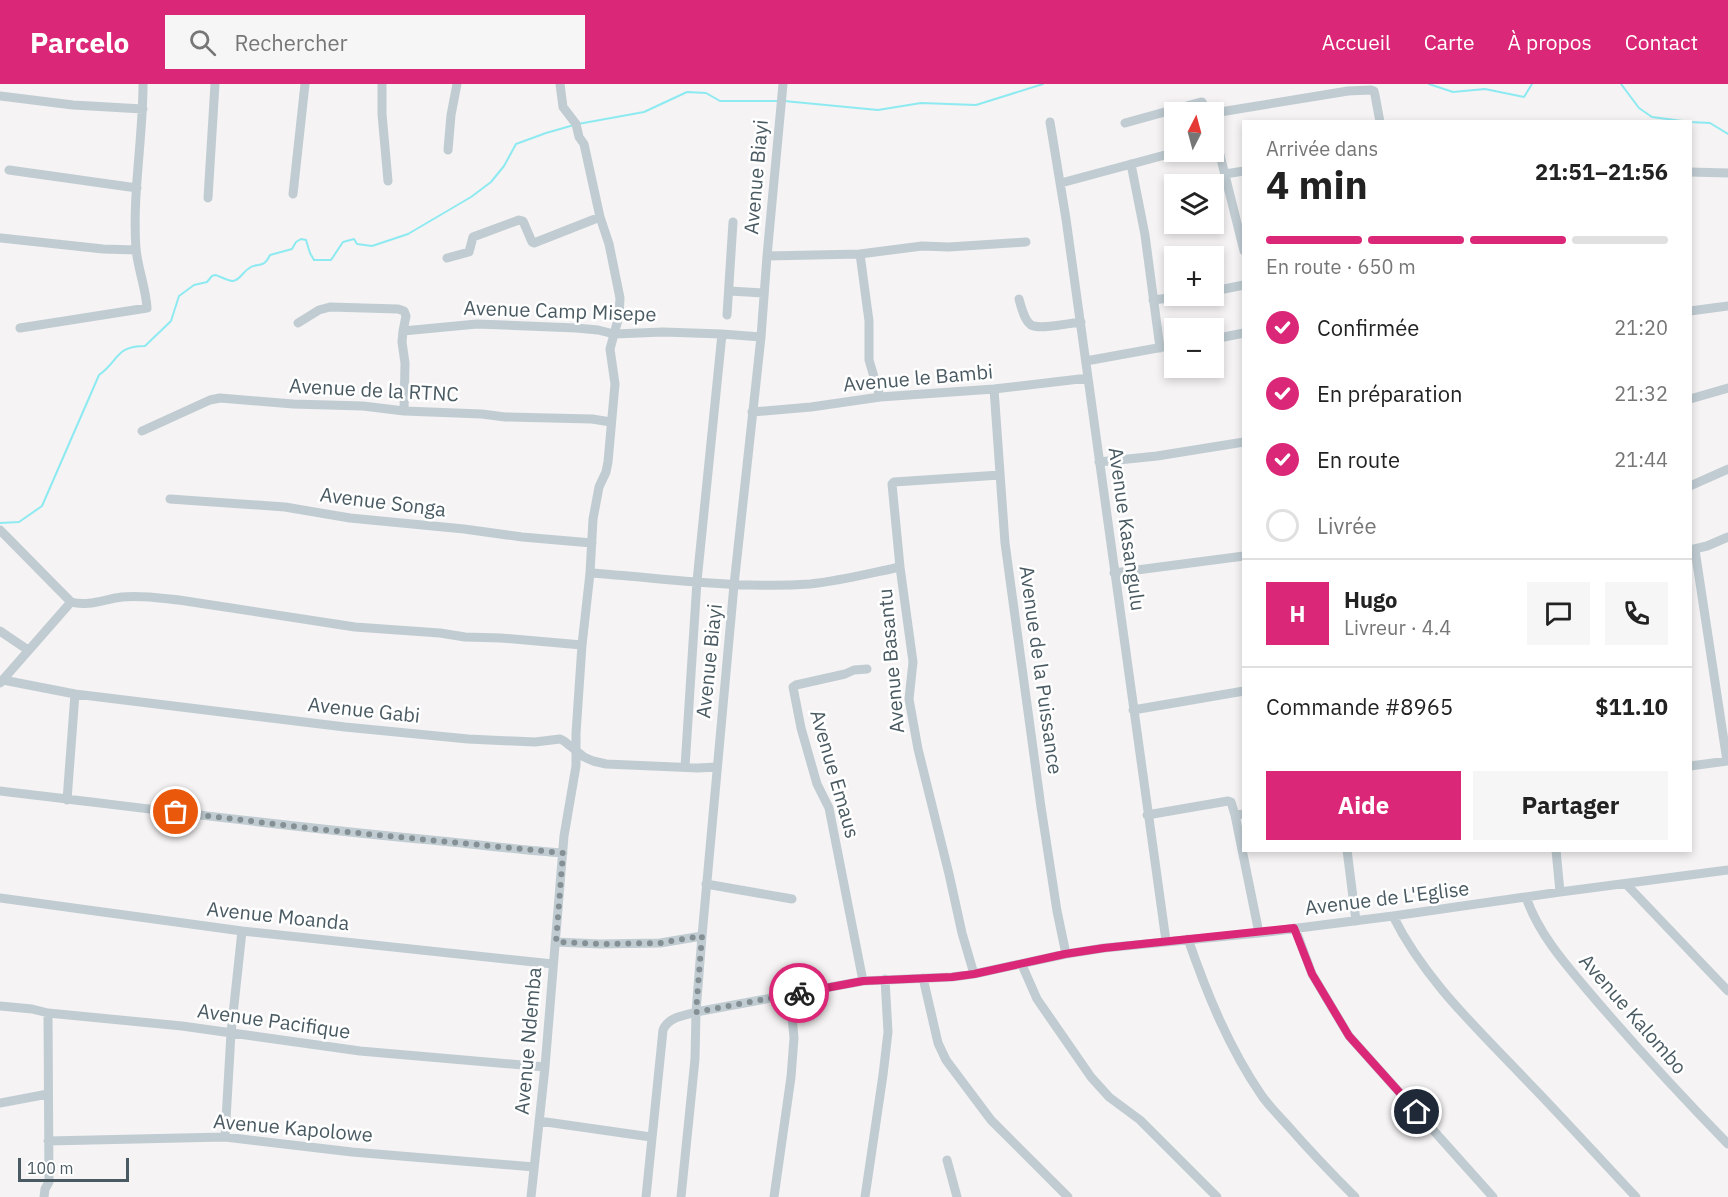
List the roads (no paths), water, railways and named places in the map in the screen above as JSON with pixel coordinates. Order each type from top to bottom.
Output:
[{"type":"street","points":[[20,327],[144,310],[147,306],[136,250],[143,84]]},
{"type":"street","points":[[208,198],[215,84]]},
{"type":"street","points":[[293,194],[305,84]]},
{"type":"street","points":[[382,84],[382,114],[388,181]]},
{"type":"street","points":[[448,150],[457,84]]},
{"type":"street","name":"Avenue Ndemba","points":[[531,1197],[563,853],[577,751],[576,733],[590,573],[592,519],[598,487],[606,472],[608,462],[615,389],[610,355],[620,298],[584,144],[579,137],[576,124],[563,107],[560,84]]},
{"type":"street","name":"Avenue Biayi","points":[[681,1197],[695,1059],[696,1012],[706,885],[734,585],[761,337],[766,256],[783,84]]},
{"type":"street","points":[[1224,111],[1348,91],[1371,90],[1374,91],[1380,120]]},
{"type":"street","points":[[0,96],[73,105],[143,109]]},
{"type":"street","points":[[1125,123],[1164,112]]},
{"type":"street","name":"Avenue Kasangulu","points":[[1050,122],[1081,322],[1166,941]]},
{"type":"street","points":[[1061,183],[1164,155]]},
{"type":"street","points":[[1221,162],[1242,243]]},
{"type":"street","points":[[1131,164],[1145,235],[1160,348]]},
{"type":"street","points":[[9,170],[137,188]]},
{"type":"street","points":[[1225,174],[1242,171]]},
{"type":"street","points":[[1692,172],[1728,173]]},
{"type":"street","points":[[447,258],[469,252],[473,237],[519,220],[524,221],[534,243],[600,217]]},
{"type":"street","points":[[727,315],[733,222]]},
{"type":"street","points":[[1,238],[103,249],[136,250]]},
{"type":"street","points":[[766,256],[860,254],[922,246],[949,247],[1026,242]]},
{"type":"street","points":[[860,254],[869,321],[869,360],[880,397]]},
{"type":"street","points":[[1224,289],[1242,285]]},
{"type":"street","points":[[729,291],[764,292]]},
{"type":"street","points":[[1018,298],[1025,318],[1032,325],[1040,327],[1081,322]]},
{"type":"street","points":[[1153,300],[1164,299]]},
{"type":"street","points":[[1692,311],[1728,306]]},
{"type":"street","points":[[298,323],[319,310],[330,307],[383,307],[404,311],[406,316],[402,342],[405,363],[404,411]]},
{"type":"street","name":"Avenue Camp Misepe","points":[[403,331],[477,324],[576,328],[614,334],[663,332],[761,337]]},
{"type":"street","points":[[1224,337],[1242,333]]},
{"type":"street","points":[[685,767],[697,581],[722,334]]},
{"type":"street","points":[[1086,361],[1164,347]]},
{"type":"street","name":"Avenue le Bambi","points":[[752,412],[829,405],[880,397],[994,389],[1088,378]]},
{"type":"street","points":[[1692,398],[1728,388]]},
{"type":"street","name":"Avenue de la Puissance","points":[[994,389],[1005,543],[1041,807],[1065,954]]},
{"type":"street","name":"Avenue de la RTNC","points":[[142,431],[210,400],[220,398],[505,417],[592,419],[611,422]]},
{"type":"street","points":[[1099,462],[1156,456],[1242,442]]},
{"type":"street","points":[[1692,485],[1728,469]]},
{"type":"street","name":"Avenue Basantu","points":[[974,974],[918,749],[909,699],[913,662],[900,567],[893,482],[1000,475]]},
{"type":"street","name":"Avenue Songa","points":[[170,499],[285,507],[350,518],[592,543]]},
{"type":"street","points":[[0,531],[71,602],[86,604],[122,597],[152,597],[355,627],[582,645]]},
{"type":"street","points":[[1692,766],[1727,761],[1693,550],[1728,537]]},
{"type":"street","points":[[1114,573],[1242,556]]},
{"type":"street","points":[[590,573],[734,585],[813,583],[900,567]]},
{"type":"street","points":[[1,681],[71,602]]},
{"type":"street","points":[[0,631],[28,650]]},
{"type":"street","name":"Avenue Emaus","points":[[863,981],[829,808],[817,784],[801,728],[794,687],[854,670],[867,669]]},
{"type":"street","name":"Avenue Gabi","points":[[1,681],[75,694],[345,728],[468,739],[535,742],[560,739],[593,761],[606,764],[717,767]]},
{"type":"street","points":[[1133,710],[1242,691]]},
{"type":"street","points":[[67,800],[75,694]]},
{"type":"street","points":[[0,791],[316,829],[563,853]]},
{"type":"street","points":[[1148,815],[1228,801],[1239,814],[1242,833]]},
{"type":"street","points":[[1245,852],[1258,933]]},
{"type":"street","points":[[1347,852],[1356,921]]},
{"type":"street","points":[[1556,852],[1560,892]]},
{"type":"street","name":"Avenue de L'Eglise","points":[[696,1012],[863,981],[974,974],[1065,954],[1356,921],[1728,870]]},
{"type":"street","points":[[1626,884],[1728,991]]},
{"type":"street","points":[[706,885],[792,899]]},
{"type":"street","name":"Avenue Kalombo","points":[[1526,897],[1537,923],[1564,962],[1630,1040],[1728,1144]]},
{"type":"street","name":"Avenue Moanda","points":[[0,898],[242,931],[553,964]]},
{"type":"street","points":[[1393,916],[1403,936],[1463,1015],[1636,1197]]},
{"type":"street","points":[[1294,928],[1312,974],[1349,1036],[1493,1197]]},
{"type":"street","points":[[225,1137],[231,1033],[242,931]]},
{"type":"street","points":[[556,942],[660,943],[702,936]]},
{"type":"street","points":[[1188,939],[1205,987],[1244,1067],[1272,1108],[1310,1152],[1355,1197]]},
{"type":"street","points":[[1022,965],[1037,999],[1091,1077],[1109,1097],[1140,1120],[1217,1197]]},
{"type":"street","points":[[923,978],[938,1043],[946,1060],[991,1120],[1068,1197]]},
{"type":"street","points":[[865,1197],[888,1032],[885,979]]},
{"type":"street","points":[[774,1197],[791,1077],[794,1038],[790,994]]},
{"type":"street","name":"Avenue Pacifique","points":[[0,1006],[231,1033],[360,1051],[544,1067]]},
{"type":"street","points":[[646,1197],[665,1026],[674,1018],[696,1012]]},
{"type":"street","points":[[44,1197],[45,1189],[50,1182],[48,1013]]},
{"type":"street","points":[[0,1103],[48,1094]]},
{"type":"street","points":[[539,1121],[651,1137]]},
{"type":"street","name":"Avenue Kapolowe","points":[[48,1141],[225,1137],[352,1152],[534,1167]]},
{"type":"street","points":[[947,1160],[957,1197]]},
{"type":"waterway","points":[[784,101],[878,110],[921,103],[976,105],[1043,84]]},
{"type":"waterway","points":[[1429,84],[1453,92],[1485,89],[1524,97],[1532,84]]},
{"type":"waterway","points":[[1621,84],[1639,108],[1652,117],[1675,120]]},
{"type":"waterway","points":[[578,124],[644,112],[687,92],[706,93],[720,101],[778,101]]},
{"type":"waterway","points":[[1692,122],[1710,123],[1728,134]]},
{"type":"waterway","points":[[0,523],[19,522],[42,506],[99,375],[123,351],[145,346],[171,321],[179,296],[194,285],[207,282],[215,275],[231,281],[240,278],[246,270],[263,264],[270,255],[292,249],[301,239],[306,240],[314,260],[331,260],[343,242],[354,239],[357,244],[372,246],[408,234],[471,197],[491,182],[504,166],[516,144],[574,125]]}]
